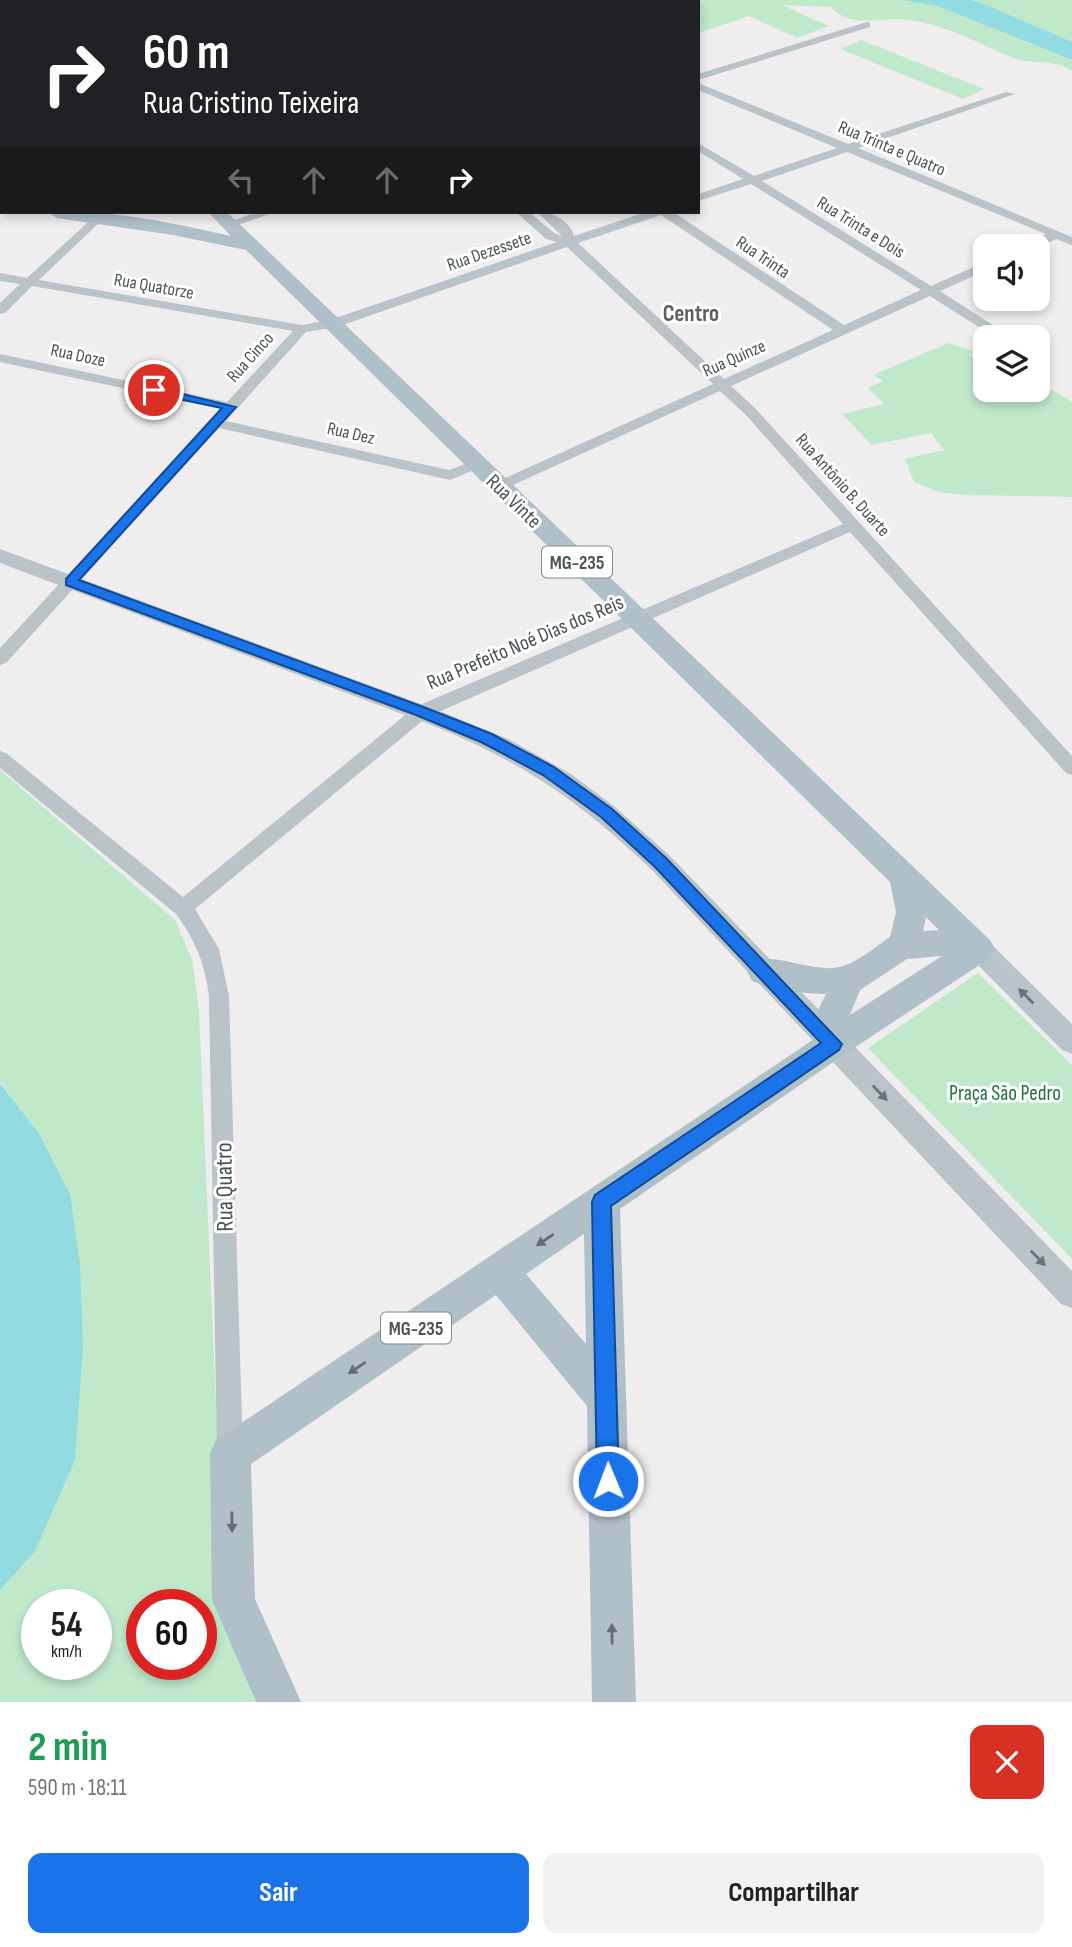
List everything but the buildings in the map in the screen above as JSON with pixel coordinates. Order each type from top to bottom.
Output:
[{"type":"main road","points":[[70,214],[173,229],[253,246]]},
{"type":"main road","points":[[173,229],[223,218]]},
{"type":"main road","name":"Rua Vinte","points":[[223,218],[902,877]]},
{"type":"main road","name":"MG-235","points":[[230,1454],[833,1044],[979,949],[902,877]]},
{"type":"main road","name":"MG-235","points":[[833,1044],[834,1010],[875,963],[909,930],[912,913],[910,894],[902,877]]},
{"type":"main road","points":[[763,971],[806,980],[875,963],[939,943],[979,949]]},
{"type":"main road","points":[[875,963],[908,995]]},
{"type":"main road","points":[[602,1202],[614,1702]]},
{"type":"main road","points":[[500,1271],[606,1398]]},
{"type":"main road","name":"Rua Quatro","points":[[230,1454],[233,1600],[279,1702]]},
{"type":"street","points":[[700,77],[867,25]]},
{"type":"street","name":"Rua Trinta e Quatro","points":[[700,87],[1072,241]]},
{"type":"street","points":[[700,197],[1010,94]]},
{"type":"street","name":"Rua Trinta e Dois","points":[[700,147],[985,325]]},
{"type":"street","points":[[223,218],[254,214]]},
{"type":"street","name":"Rua Antônio B. Duarte","points":[[524,214],[550,236],[569,242],[724,384],[1072,768]]},
{"type":"street","name":"Rua Antônio B. Duarte","points":[[546,214],[567,231],[569,242]]},
{"type":"street","name":"Rua Dezessete","points":[[302,329],[332,324],[651,214]]},
{"type":"street","name":"Rua Trinta","points":[[667,214],[843,330]]},
{"type":"street","points":[[0,310],[97,218]]},
{"type":"street","points":[[1050,237],[1054,235]]},
{"type":"street","name":"Rua Quinze","points":[[499,486],[973,272]]},
{"type":"street","name":"Rua Quatorze","points":[[0,277],[302,329]]},
{"type":"street","name":"Rua Cinco","points":[[0,659],[302,329]]},
{"type":"street","name":"Rua Doze","points":[[0,358],[230,407]]},
{"type":"street","name":"Rua Dez","points":[[216,423],[450,475],[476,464]]},
{"type":"street","name":"Rua Prefeito Noé Dias dos Reis","points":[[183,908],[421,712],[853,525]]},
{"type":"street","points":[[0,556],[421,712],[486,738],[549,771],[607,813],[660,862],[1072,1293]]},
{"type":"street","name":"Rua Quatro","points":[[0,758],[183,908],[204,937],[217,971],[230,1454]]},
{"type":"street","points":[[979,949],[1068,1033]]},
{"type":"green space","points":[[700,0],[901,0],[937,6],[1072,60],[1072,71],[1058,64],[1016,59],[922,22],[898,19],[857,20],[839,14],[831,7],[782,5],[829,26],[797,38],[749,16],[700,32]]},
{"type":"green space","points":[[973,0],[1072,0],[1072,42],[984,4]]},
{"type":"green space","points":[[861,40],[984,89],[963,99],[840,49]]},
{"type":"green space","points":[[948,343],[973,351],[968,354],[973,357],[973,402],[1050,402],[1050,389],[1072,402],[1072,497],[965,495],[938,492],[914,482],[905,459],[944,450],[931,433],[872,445],[842,414],[884,404],[868,388],[883,381],[873,375]]},
{"type":"green space","points":[[0,770],[175,920],[192,959],[199,1011],[218,1450],[214,1589],[126,1589],[126,1680],[217,1680],[217,1601],[255,1702],[0,1702],[0,1590],[34,1553],[38,1132],[0,1082]]},
{"type":"green space","name":"Praça São Pedro","points":[[978,973],[1072,1065],[1072,1259],[868,1048]]},
{"type":"water","points":[[901,0],[972,0],[984,4],[1072,42],[1072,60],[937,6]]},
{"type":"water","points":[[0,1083],[38,1132],[70,1194],[80,1265],[83,1347],[75,1460],[34,1553],[0,1590]]},
{"type":"district","name":"Centro","points":[[691,313]]},
{"type":"route","points":[[154,390],[230,407],[70,582],[421,712],[486,738],[549,771],[607,813],[660,862],[833,1044],[602,1202],[608,1481]]}]
